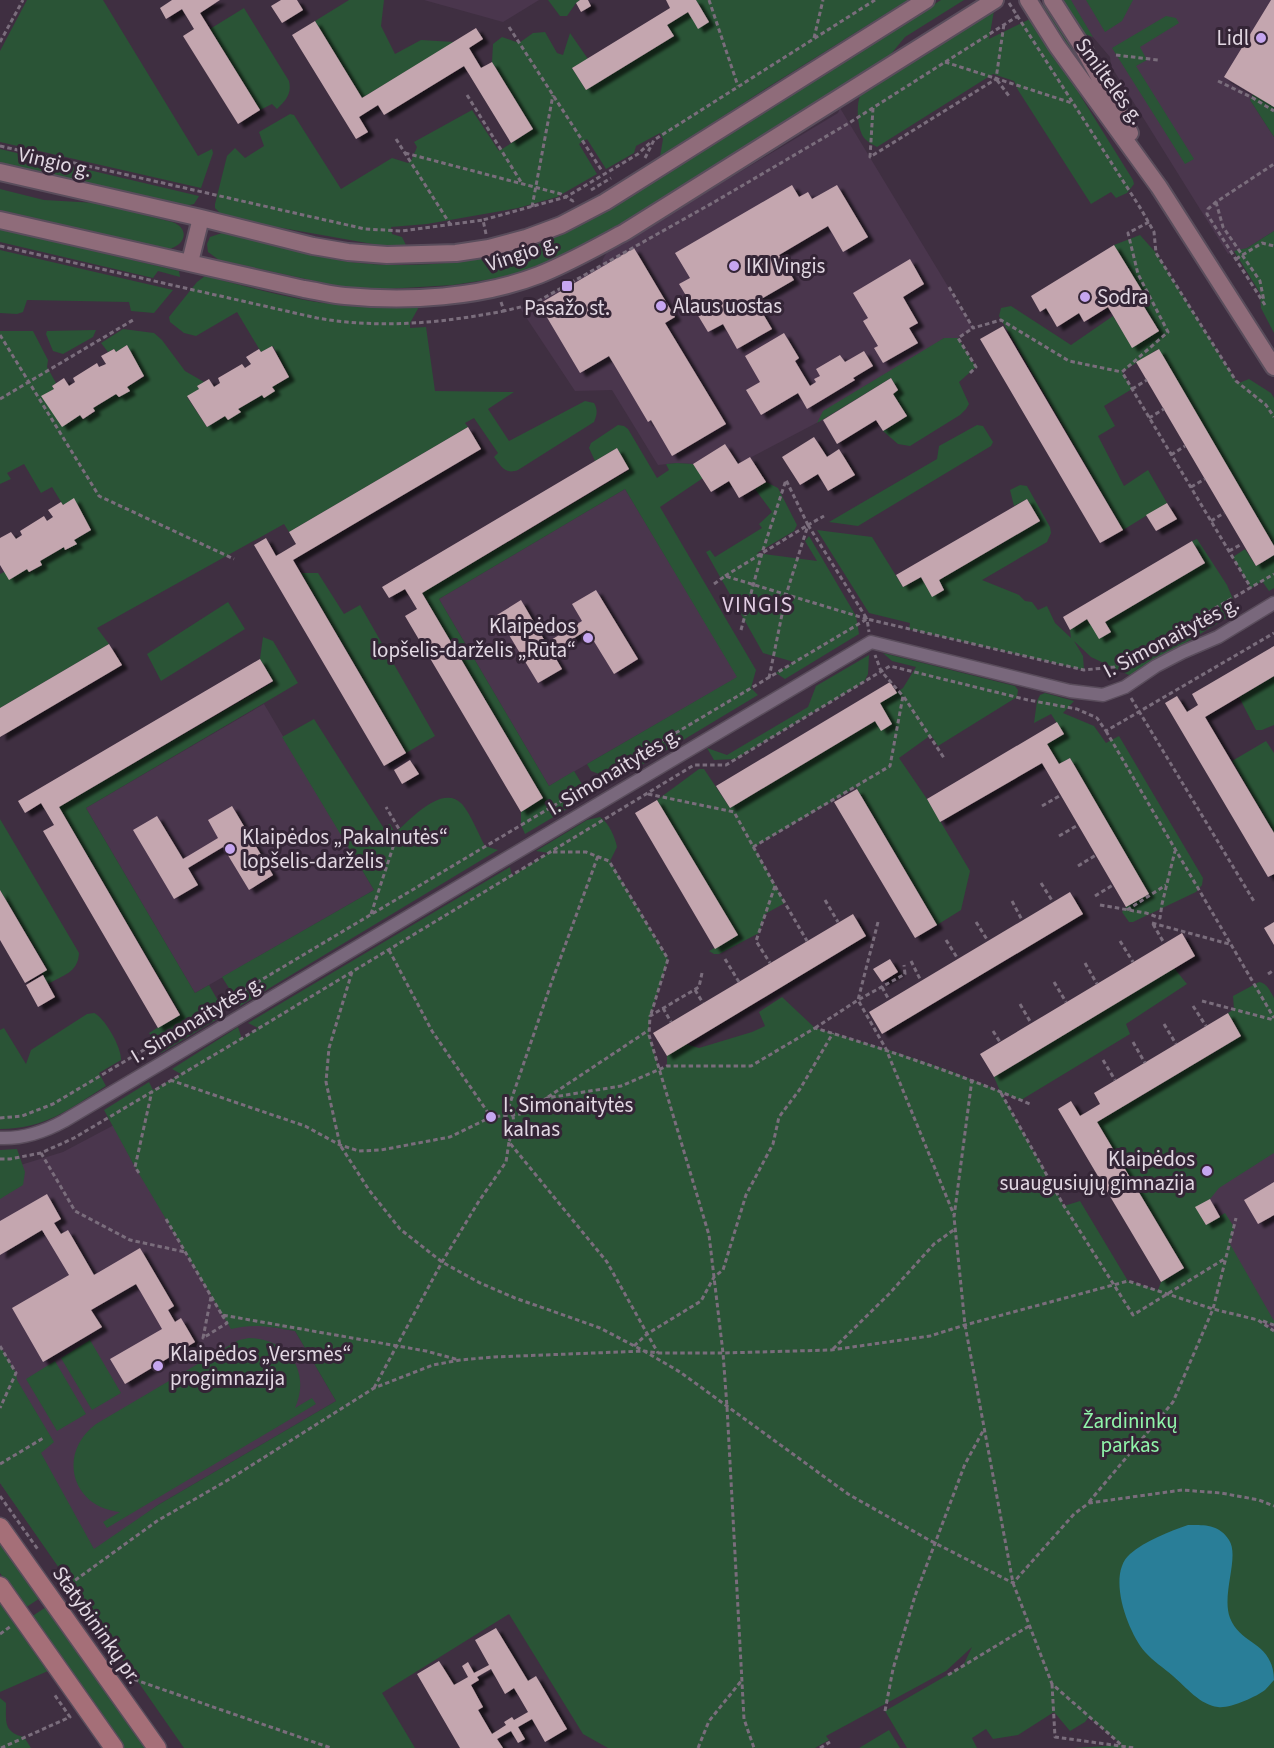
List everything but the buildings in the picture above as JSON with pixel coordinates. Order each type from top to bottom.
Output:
[{"type":"main road","name":"Vingio g.","points":[[0,172],[313,246],[348,252],[387,255],[456,253],[489,248],[561,225],[605,202],[926,0]]},
{"type":"main road","name":"Vingio g.","points":[[0,220],[343,296],[382,298],[462,294],[498,287],[537,275],[577,258],[625,232],[994,0]]},
{"type":"main road","name":"Smiltelės g.","points":[[1028,0],[1057,46],[1159,187],[1274,367]]},
{"type":"main road","name":"Smiltelės g.","points":[[1052,0],[1106,88],[1159,187]]},
{"type":"main road","points":[[190,262],[201,218]]},
{"type":"main road","name":"Statybininkų pr.","points":[[0,1527],[157,1748]]},
{"type":"main road","points":[[0,1586],[114,1748]]},
{"type":"street","name":"I. Simonaitytės g.","points":[[0,1138],[26,1137],[50,1129],[871,642],[1070,691],[1103,695],[1125,687],[1156,666],[1218,637],[1274,603]]},
{"type":"path","points":[[0,42],[23,0]]},
{"type":"path","points":[[709,0],[738,86]]},
{"type":"path","points":[[814,38],[823,0]]},
{"type":"path","points":[[0,146],[365,229],[402,231],[483,220],[566,197],[638,154],[654,140],[875,0]]},
{"type":"path","points":[[1007,0],[1149,222],[1154,232],[1156,253],[1236,381],[1266,405],[1274,417]]},
{"type":"path","points":[[0,246],[343,322],[400,324],[470,318],[504,312],[533,304],[716,201],[873,108],[1017,16]]},
{"type":"path","points":[[1004,24],[996,79],[1009,96]]},
{"type":"path","points":[[509,27],[602,171]]},
{"type":"path","points":[[1116,55],[1158,60]]},
{"type":"path","points":[[945,62],[1074,104]]},
{"type":"path","points":[[873,108],[870,157],[996,79]]},
{"type":"path","points":[[1218,81],[1274,111]]},
{"type":"path","points":[[467,95],[522,184]]},
{"type":"path","points":[[532,207],[554,95]]},
{"type":"path","points":[[396,139],[450,224]]},
{"type":"path","points":[[644,159],[654,140]]},
{"type":"path","points":[[405,153],[561,194],[573,201]]},
{"type":"path","points":[[1215,202],[1223,227],[1260,281],[1265,305],[1207,214],[1208,209],[1215,202],[1274,164]]},
{"type":"path","points":[[483,220],[489,248]]},
{"type":"path","points":[[1122,372],[1168,332],[1138,274],[1128,233],[1149,222]]},
{"type":"path","points":[[1236,259],[1262,243],[1274,246]]},
{"type":"path","points":[[498,287],[504,312]]},
{"type":"path","points":[[949,287],[973,328]]},
{"type":"path","points":[[0,399],[133,320]]},
{"type":"path","points":[[970,373],[976,367],[958,338],[973,328],[1001,320],[1069,361],[1122,372],[1251,588]]},
{"type":"path","points":[[0,335],[99,496],[234,559]]},
{"type":"path","points":[[1132,389],[1147,380]]},
{"type":"path","points":[[1149,418],[1164,409]]},
{"type":"path","points":[[1171,454],[1185,446]]},
{"type":"path","points":[[1191,487],[1205,479]]},
{"type":"path","points":[[741,630],[762,553],[786,480],[808,525],[867,620],[871,642],[881,671],[903,696],[944,758]]},
{"type":"path","points":[[1211,520],[1224,513]]},
{"type":"path","points":[[714,584],[824,516]]},
{"type":"path","points":[[769,678],[786,595],[808,525]]},
{"type":"path","points":[[1229,551],[1242,544]]},
{"type":"path","points":[[725,576],[867,620],[1084,670],[1114,667],[1274,574]]},
{"type":"path","points":[[0,1118],[22,1116],[53,1104],[867,620]]},
{"type":"path","points":[[1106,731],[1274,633]]},
{"type":"path","points":[[0,1159],[41,1153],[74,1138],[694,765],[726,765],[890,666],[1028,700],[1077,709],[1097,718],[1274,1019]]},
{"type":"path","points":[[1125,687],[1255,903]]},
{"type":"path","points":[[753,847],[890,766],[903,696]]},
{"type":"path","points":[[647,794],[734,812],[807,941]]},
{"type":"path","points":[[1042,806],[1061,795]]},
{"type":"path","points":[[370,914],[399,829],[386,807]]},
{"type":"path","points":[[1059,836],[1078,825]]},
{"type":"path","points":[[1100,905],[1146,913],[1160,918],[1175,849]]},
{"type":"path","points":[[550,852],[574,851],[609,861],[668,958],[650,1016],[649,1035],[709,1236],[727,1407],[744,1719],[754,1748]]},
{"type":"path","points":[[1078,866],[1096,855]]},
{"type":"path","points":[[506,1115],[598,856]]},
{"type":"path","points":[[1041,883],[1053,902]]},
{"type":"path","points":[[1095,896],[1113,885]]},
{"type":"path","points":[[1126,910],[1166,885]]},
{"type":"path","points":[[770,963],[756,941],[775,886]]},
{"type":"path","points":[[825,900],[838,922]]},
{"type":"path","points":[[1011,901],[1023,920]]},
{"type":"path","points":[[878,922],[858,1000],[886,1049],[954,1217]]},
{"type":"path","points":[[976,922],[988,941]]},
{"type":"path","points":[[1164,943],[1152,923],[1231,945]]},
{"type":"path","points":[[946,940],[958,958]]},
{"type":"path","points":[[1120,941],[1132,962]]},
{"type":"path","points":[[389,950],[432,1031],[490,1117]]},
{"type":"path","points":[[725,959],[739,982]]},
{"type":"path","points":[[911,961],[921,981]]},
{"type":"path","points":[[1085,963],[1097,984]]},
{"type":"path","points":[[547,1098],[621,1086],[667,1066],[751,1066],[905,974],[904,965]]},
{"type":"path","points":[[1268,974],[1274,970]]},
{"type":"path","points":[[352,972],[329,1048],[326,1082],[340,1145],[369,1190],[400,1228],[442,1262],[480,1283],[600,1328],[644,1351],[680,1372],[848,1494],[935,1543],[1013,1583]]},
{"type":"path","points":[[650,1016],[699,987],[702,973]]},
{"type":"path","points":[[1054,982],[1066,1002]]},
{"type":"path","points":[[882,987],[889,1000]]},
{"type":"path","points":[[695,990],[703,1004]]},
{"type":"path","points":[[1202,1001],[1274,1019]]},
{"type":"path","points":[[1020,1004],[1031,1023]]},
{"type":"path","points":[[1193,1006],[1206,1026]]},
{"type":"path","points":[[663,1008],[671,1022]]},
{"type":"path","points":[[1164,1024],[1176,1044]]},
{"type":"path","points":[[815,1028],[886,1049],[1030,1104]]},
{"type":"path","points":[[170,1080],[305,1126],[340,1145],[359,1151],[392,1148],[450,1137],[490,1117],[520,1114],[649,1030]]},
{"type":"path","points":[[993,1030],[1000,1042]]},
{"type":"path","points":[[634,1346],[647,1334],[701,1301],[714,1277],[723,1270],[746,1195],[773,1144],[779,1117],[800,1089],[833,1033]]},
{"type":"path","points":[[1133,1042],[1145,1063]]},
{"type":"path","points":[[1103,1060],[1115,1080]]},
{"type":"path","points":[[972,1080],[954,1217],[965,1325],[1013,1583],[1052,1684],[1055,1737],[1135,1748]]},
{"type":"path","points":[[139,1173],[135,1167],[152,1091]]},
{"type":"path","points":[[1001,1092],[1064,1206],[1133,1315],[1226,1258]]},
{"type":"path","points":[[374,1388],[442,1262],[506,1162],[514,1126],[513,1115]]},
{"type":"path","points":[[509,1142],[607,1262],[658,1353]]},
{"type":"path","points":[[41,1153],[75,1211],[130,1240],[185,1252]]},
{"type":"path","points":[[1013,1583],[1074,1514],[1089,1503],[1173,1402],[1214,1309],[1236,1218]]},
{"type":"path","points":[[166,1219],[227,1323],[203,1338],[211,1296]]},
{"type":"path","points":[[831,1350],[889,1294],[934,1244],[955,1229]]},
{"type":"path","points":[[50,1598],[157,1521],[233,1477],[374,1388],[433,1365],[494,1357],[644,1351],[723,1353],[831,1350],[930,1336],[1128,1281],[1214,1309],[1274,1325]]},
{"type":"path","points":[[222,1315],[426,1351],[460,1360]]},
{"type":"path","points":[[1258,1320],[1274,1331]]},
{"type":"path","points":[[0,1346],[16,1373],[0,1408]]},
{"type":"path","points":[[885,1711],[892,1670],[915,1596],[965,1464],[984,1429]]},
{"type":"path","points":[[0,1464],[45,1437]]},
{"type":"path","points":[[1089,1503],[1182,1490],[1221,1493],[1259,1500],[1274,1506]]},
{"type":"path","points":[[0,1634],[23,1618]]},
{"type":"path","points":[[948,1675],[1029,1626]]},
{"type":"path","points":[[127,1677],[331,1748]]},
{"type":"path","points":[[698,1748],[709,1721],[742,1680]]},
{"type":"path","points":[[1052,1684],[1124,1747]]},
{"type":"path","points":[[1,1748],[70,1717]]},
{"type":"path","points":[[820,1748],[830,1742]]},
{"type":"shaded area","points":[[424,0],[539,0],[503,22]]},
{"type":"shaded area","points":[[1062,0],[1274,0],[1274,107],[1253,95],[1250,100],[1274,137],[1274,231],[1247,248],[1228,254],[1111,66],[1110,57],[1093,37],[1085,34]]},
{"type":"shaded area","points":[[840,108],[973,328],[958,338],[944,338],[891,378],[898,390],[894,394],[907,416],[876,420],[837,444],[822,420],[738,464],[725,444],[693,464],[658,465],[612,390],[575,391],[520,308],[533,304],[602,265],[607,252],[838,113]]},
{"type":"shaded area","name":"Klaipėdos lopšelis-darželis „Rūta“","points":[[625,489],[738,677],[549,786],[439,599]]},
{"type":"shaded area","name":"Klaipėdos „Pakalnutės“ lopšelis-darželis","points":[[264,704],[374,890],[195,993],[86,808]]},
{"type":"shaded area","points":[[1274,1069],[1274,1331],[1258,1320],[1168,1220]]},
{"type":"shaded area","name":"Klaipėdos „Versmės“ progimnazija","points":[[114,1125],[135,1167],[245,1325],[295,1331],[336,1401],[158,1505],[64,1574],[0,1483],[0,1167],[14,1167],[63,1152]]},
{"type":"green space","points":[[27,0],[103,0],[198,156],[212,149],[213,153],[201,188],[0,142],[0,51]]},
{"type":"green space","points":[[349,0],[384,0],[381,26],[395,54],[421,40],[454,42],[362,98],[315,21]]},
{"type":"green space","points":[[548,0],[580,0],[567,16],[560,16]]},
{"type":"green space","points":[[696,0],[908,0],[660,157],[663,139],[660,133],[636,146],[634,153],[606,169],[587,139],[579,144],[597,174],[557,197],[518,208],[427,224],[391,227],[392,234],[402,237],[407,247],[378,245],[271,226],[221,214],[215,208],[227,156],[235,148],[245,158],[264,146],[259,132],[290,114],[294,115],[341,189],[392,158],[408,163],[417,147],[414,142],[472,110],[499,151],[533,129],[492,62],[493,44],[502,37],[519,43],[533,33],[545,32],[557,53],[563,55],[570,33],[588,59],[572,68],[586,90],[674,36],[667,25],[688,12],[698,28],[709,22]]},
{"type":"green space","points":[[941,0],[964,0],[905,37],[891,54],[620,226],[570,253],[527,271],[453,285],[370,290],[347,288],[219,260],[208,252],[207,244],[210,237],[222,233],[333,259],[376,264],[449,263],[525,249],[595,218]]},
{"type":"green space","points":[[1062,0],[1071,0],[1093,37],[1085,34]]},
{"type":"green space","points":[[1086,0],[1133,0],[1122,21],[1105,32]]},
{"type":"green space","points":[[1045,4],[1108,106],[1089,83],[1041,7]]},
{"type":"green space","points":[[244,8],[289,81],[288,96],[277,109],[272,104],[260,110],[210,29]]},
{"type":"green space","points":[[994,11],[989,39],[1032,18],[1133,180],[1134,184],[1127,193],[1116,198],[1111,192],[1091,204],[1014,81],[993,74],[877,147],[862,135],[858,118],[860,96]]},
{"type":"green space","points":[[1166,16],[1176,18],[1179,23],[1140,47],[1147,60],[1136,66],[1194,159],[1185,164],[1112,48]]},
{"type":"green space","points":[[1253,94],[1274,107],[1274,137],[1250,100]]},
{"type":"green space","points":[[0,149],[199,196],[194,204],[185,206],[0,163]]},
{"type":"green space","points":[[0,189],[44,200],[97,203],[172,222],[182,228],[184,236],[179,244],[169,249],[0,210]]},
{"type":"green space","points":[[0,229],[179,271],[180,277],[158,271],[153,278],[0,242]]},
{"type":"green space","points":[[1274,231],[1274,333],[1261,308],[1260,293],[1234,251],[1247,248]]},
{"type":"green space","points":[[1140,235],[1156,253],[1236,381],[1239,383],[1249,379],[1271,393],[1274,398],[1274,546],[1158,349],[1122,372],[1132,389],[1104,406],[1115,426],[1098,436],[1124,486],[1148,470],[1167,503],[1123,530],[999,316],[1001,308],[1011,306],[1071,345],[1113,316],[1132,347],[1159,331],[1138,297],[1114,245]]},
{"type":"green space","points":[[0,250],[173,290],[154,313],[131,311],[129,302],[27,300],[23,312],[0,313]]},
{"type":"green space","points":[[205,276],[315,302],[364,306],[420,305],[410,323],[410,328],[426,327],[435,391],[514,392],[488,409],[509,441],[585,401],[594,403],[597,410],[594,422],[518,470],[510,471],[504,469],[494,457],[498,453],[474,418],[465,423],[468,427],[289,532],[284,524],[97,628],[109,644],[0,708],[0,574],[27,569],[30,572],[42,565],[40,561],[64,547],[66,550],[76,544],[74,540],[91,530],[74,499],[63,505],[52,487],[41,493],[24,464],[7,473],[11,479],[0,484],[0,331],[33,331],[48,360],[47,367],[56,383],[52,386],[54,389],[42,396],[62,426],[80,415],[83,419],[95,412],[93,408],[116,394],[119,397],[129,391],[127,387],[144,377],[127,345],[116,352],[114,349],[108,352],[101,343],[123,329],[154,333],[185,371],[204,382],[197,386],[199,389],[187,397],[207,427],[225,416],[240,412],[238,409],[262,395],[275,391],[272,387],[289,377],[273,346],[261,352],[237,312],[196,336],[184,333],[170,322],[169,317],[197,282]]},
{"type":"green space","points":[[96,330],[93,337],[63,354],[53,351],[46,334],[47,331]]},
{"type":"green space","points":[[944,338],[958,338],[976,367],[959,382],[969,404],[960,415],[910,446],[898,444],[883,431],[907,416],[893,394],[898,390],[891,378],[817,423],[823,411]]},
{"type":"green space","points":[[618,425],[628,429],[657,478],[669,470],[666,464],[677,463],[693,464],[703,478],[660,507],[756,670],[751,688],[758,695],[625,775],[619,763],[599,774],[591,771],[587,764],[737,677],[625,489],[439,599],[549,786],[574,771],[582,785],[584,792],[582,800],[525,834],[521,825],[521,812],[543,798],[422,593],[629,470],[617,448],[595,461],[589,448],[591,443]]},
{"type":"green space","points":[[977,425],[983,426],[993,442],[991,446],[858,526],[829,522],[937,459],[939,446]]},
{"type":"green space","points":[[766,482],[778,488],[797,525],[794,531],[757,553],[817,561],[805,541],[809,536],[856,616],[859,634],[785,679],[776,673],[794,662],[763,653],[706,552],[710,550],[715,557],[762,528],[759,524],[772,512],[755,489]]},
{"type":"green space","points":[[1020,485],[1027,486],[1050,527],[1051,533],[1047,542],[982,580],[1019,595],[1025,601],[1032,602],[1038,610],[1047,606],[1055,623],[1071,638],[1070,630],[1087,619],[1111,632],[1105,622],[1205,563],[1192,541],[1197,539],[1227,585],[1233,599],[1233,614],[1131,676],[1091,657],[1074,641],[1083,656],[1084,670],[909,629],[910,623],[869,613],[817,530],[872,537],[903,587],[921,577],[933,596],[944,590],[939,580],[1040,521],[1027,499],[1014,506],[1010,490]]},
{"type":"green space","points":[[1245,549],[1256,566],[1274,555],[1274,588],[1269,591],[1262,581],[1251,588],[1233,557]]},
{"type":"green space","points":[[301,573],[318,573],[344,614],[360,605],[435,736],[406,753]]},
{"type":"green space","points":[[228,602],[245,629],[161,681],[147,654]]},
{"type":"green space","points":[[263,637],[273,641],[298,683],[86,808],[195,993],[209,985],[224,1011],[224,1015],[161,1053],[149,1033],[180,1014],[59,807],[273,682],[260,659]]},
{"type":"green space","points":[[883,653],[1015,686],[1018,690],[1017,697],[938,746],[931,735],[899,758],[927,799],[970,871],[961,910],[937,925],[856,787],[754,847],[785,903],[765,914],[759,933],[719,954],[714,954],[709,951],[737,935],[657,800],[699,769],[704,769],[730,808],[875,721],[880,703],[903,688],[916,667],[892,661]]},
{"type":"green space","points":[[869,655],[868,674],[864,682],[735,759],[714,760],[707,748],[727,755],[808,707],[816,686]]},
{"type":"green space","points":[[1274,676],[1274,725],[1256,730],[1239,697]]},
{"type":"green space","points":[[1045,693],[1074,701],[1063,713],[1094,726],[1106,743],[1119,736],[1203,878],[1202,885],[1196,892],[1129,922],[1122,912],[1126,907],[1148,894],[1070,758],[1059,764],[1047,744],[1064,734],[1051,714],[1034,723],[1037,701],[1040,695]]},
{"type":"green space","points":[[314,719],[383,827],[390,824],[395,833],[426,806],[445,798],[454,799],[465,808],[485,846],[498,850],[240,1006],[222,977],[374,890],[282,737]]},
{"type":"green space","points":[[1266,741],[1274,753],[1274,833],[1232,761]]},
{"type":"green space","name":"Žardininkų parkas","points":[[600,817],[611,830],[617,847],[610,861],[668,959],[649,1020],[649,1035],[659,1070],[667,1066],[667,1056],[686,1044],[699,1048],[765,1026],[759,1012],[782,997],[815,1028],[948,1070],[1000,1091],[994,1077],[1174,968],[1187,984],[1126,1024],[1130,1034],[1021,1100],[1001,1093],[1064,1206],[1080,1201],[1128,1281],[1158,1290],[1161,1282],[1184,1268],[1097,1122],[1241,1036],[1228,1013],[1234,1009],[1233,996],[1259,982],[1268,988],[1274,998],[1274,1153],[1219,1188],[1210,1199],[1196,1207],[1206,1225],[1225,1213],[1234,1227],[1230,1244],[1274,1321],[1274,1325],[1260,1321],[1274,1331],[1274,1748],[1073,1748],[1122,1745],[1089,1717],[1070,1731],[1054,1712],[1018,1735],[993,1739],[986,1729],[972,1738],[977,1748],[907,1748],[885,1711],[963,1666],[972,1647],[946,1671],[826,1736],[829,1740],[815,1748],[608,1748],[583,1734],[509,1614],[382,1693],[415,1748],[184,1748],[0,1483],[0,1346],[16,1373],[17,1380],[54,1442],[41,1453],[94,1549],[158,1505],[336,1401],[295,1331],[255,1326],[231,1329],[104,1110],[149,1082],[153,1090],[181,1074],[172,1069],[238,1027],[242,1039],[258,1028],[248,1023],[510,867],[512,876],[549,853],[536,851],[587,820]]},
{"type":"green space","points":[[0,819],[79,953],[73,969],[48,984],[42,973],[47,969],[0,890]]},
{"type":"green space","points":[[94,1013],[108,1027],[121,1055],[121,1060],[99,1073],[106,1086],[68,1110],[44,1121],[30,1126],[0,1129],[0,1030],[4,1028],[26,1064],[31,1050],[87,1014]]},
{"type":"green space","points":[[17,1149],[25,1172],[23,1185],[0,1199],[0,1150]]},
{"type":"green space","points":[[249,1338],[275,1344],[293,1360],[300,1382],[295,1408],[312,1398],[316,1404],[107,1528],[103,1522],[120,1512],[103,1508],[90,1500],[81,1490],[75,1477],[76,1449],[84,1436],[96,1424],[230,1345]]},
{"type":"green space","points":[[90,1340],[121,1393],[92,1410],[61,1358]]},
{"type":"green space","points":[[55,1361],[86,1414],[57,1431],[26,1379]]},
{"type":"green space","points":[[0,1541],[40,1598],[25,1608],[0,1573]]},
{"type":"green space","points":[[0,1602],[48,1671],[0,1692]]},
{"type":"green space","points":[[46,1607],[145,1748],[124,1748],[31,1617]]},
{"type":"green space","points":[[0,1698],[6,1703],[6,1720],[9,1729],[24,1737],[31,1748],[0,1748]]},
{"type":"green space","points":[[889,1730],[900,1748],[859,1748]]},
{"type":"water","points":[[1188,1525],[1216,1528],[1229,1540],[1233,1556],[1228,1598],[1230,1618],[1241,1634],[1263,1651],[1272,1667],[1274,1680],[1265,1690],[1229,1706],[1218,1707],[1205,1703],[1148,1655],[1132,1631],[1122,1603],[1120,1575],[1123,1563],[1130,1554],[1166,1533]]},
{"type":"place","name":"Lidl","points":[[1261,38]]},
{"type":"place","name":"IKI Vingis","points":[[734,266]]},
{"type":"place","name":"Pasažo st.","points":[[567,286]]},
{"type":"place","name":"Sodra","points":[[1085,297]]},
{"type":"place","name":"Alaus uostas","points":[[661,306]]},
{"type":"place","name":"Klaipėdos lopšelis-darželis „Rūta“","points":[[588,638]]},
{"type":"place","name":"Klaipėdos „Pakalnutės“ lopšelis-darželis","points":[[230,849]]},
{"type":"place","name":"I. Simonaitytės kalnas","points":[[491,1117]]},
{"type":"place","name":"Klaipėdos suaugusiųjų gimnazija","points":[[1207,1171]]},
{"type":"place","name":"Klaipėdos „Versmės“ progimnazija","points":[[158,1366]]},
{"type":"district","name":"VINGIS","points":[[758,604]]}]
